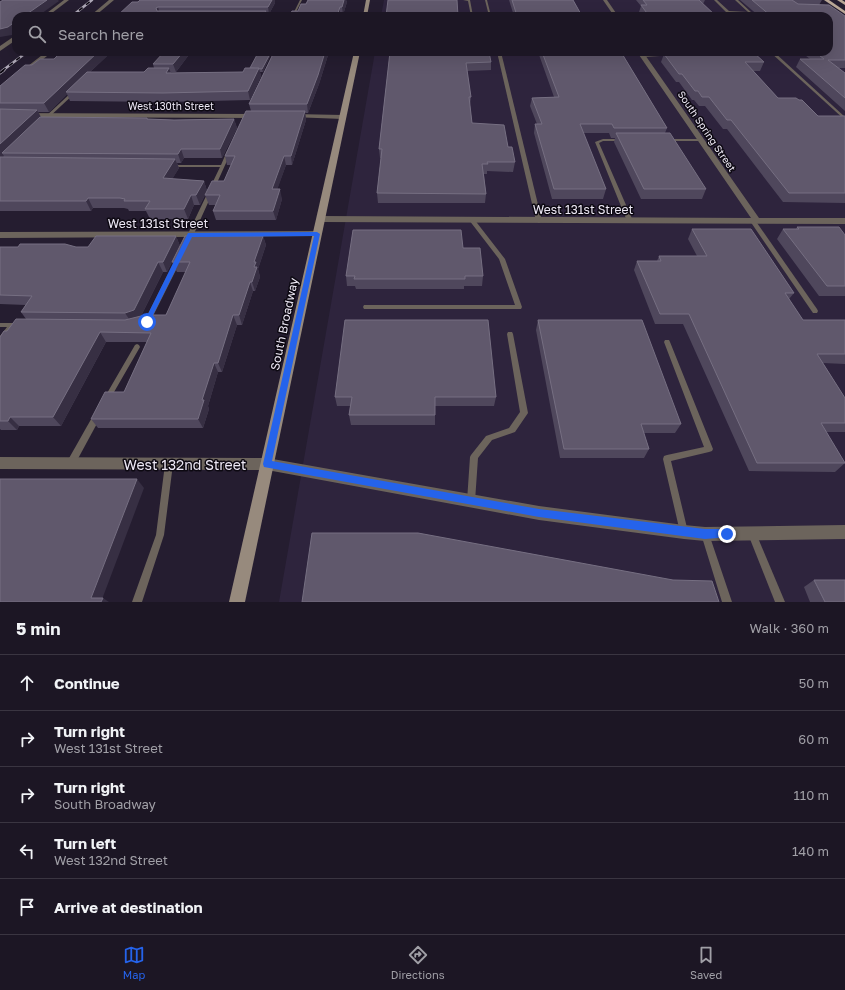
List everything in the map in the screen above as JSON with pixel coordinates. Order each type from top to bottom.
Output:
[{"type":"main road","points":[[366,12],[368,0]]},
{"type":"main road","points":[[826,0],[843,11]]},
{"type":"main road","points":[[839,0],[845,4]]},
{"type":"main road","name":"South Broadway","points":[[237,602],[356,56]]},
{"type":"street","points":[[50,12],[67,0]]},
{"type":"street","points":[[97,12],[112,0]]},
{"type":"street","points":[[605,0],[613,12]]},
{"type":"street","points":[[0,49],[12,40]]},
{"type":"street","points":[[0,42],[9,42]]},
{"type":"street","points":[[24,72],[44,56]]},
{"type":"street","name":"South Spring Street","points":[[643,56],[755,221]]},
{"type":"street","name":"West 130th Street","points":[[0,116],[261,116]]},
{"type":"street","points":[[283,116],[343,117]]},
{"type":"street","name":"West 131st Street","points":[[321,219],[845,221]]},
{"type":"street","name":"West 131st Street","points":[[0,236],[189,238],[317,234]]},
{"type":"street","name":"West 132nd Street","points":[[0,463],[267,464],[539,513],[684,532],[705,534],[845,532]]},
{"type":"lane","points":[[295,12],[301,0]]},
{"type":"lane","points":[[464,0],[469,0],[471,12]]},
{"type":"lane","points":[[486,0],[489,12]]},
{"type":"lane","points":[[715,0],[728,12],[751,12]]},
{"type":"lane","points":[[736,0],[751,12]]},
{"type":"lane","points":[[832,10],[843,11]]},
{"type":"lane","points":[[500,56],[540,221]]},
{"type":"lane","points":[[776,56],[845,119]]},
{"type":"lane","points":[[43,121],[76,90]]},
{"type":"lane","points":[[243,123],[250,109]]},
{"type":"lane","points":[[626,140],[602,140],[597,142],[630,221]]},
{"type":"lane","points":[[658,140],[701,140]]},
{"type":"lane","points":[[189,238],[233,145]]},
{"type":"lane","points":[[167,166],[223,166]]},
{"type":"lane","points":[[366,307],[519,307],[502,259],[472,220]]},
{"type":"lane","points":[[755,221],[814,311]]},
{"type":"lane","points":[[143,324],[147,322],[180,255]]},
{"type":"lane","points":[[0,341],[12,324]]},
{"type":"lane","points":[[0,325],[28,325]]},
{"type":"lane","points":[[471,501],[474,457],[489,438],[512,430],[524,413],[510,334]]},
{"type":"lane","points":[[667,342],[708,449],[667,459],[684,532]]},
{"type":"lane","points":[[71,463],[137,347]]},
{"type":"lane","points":[[137,602],[160,535],[169,464]]},
{"type":"lane","points":[[705,534],[727,602]]},
{"type":"lane","points":[[752,534],[780,602]]},
{"type":"shaded area","points":[[384,0],[773,0],[832,12],[382,12]]},
{"type":"shaded area","points":[[833,12],[845,18],[845,602],[279,602],[374,56],[833,56]]},
{"type":"building","points":[[3,0],[47,0],[30,12],[12,12],[12,24],[8,27],[0,29],[0,2]]},
{"type":"building","points":[[140,0],[272,0],[268,7],[156,8],[157,11],[265,12],[121,12],[132,2],[138,2]]},
{"type":"building","points":[[308,0],[344,0],[338,12],[291,12],[298,11],[301,4],[306,4]]},
{"type":"building","points":[[388,0],[457,0],[458,12],[386,12]]},
{"type":"building","points":[[512,0],[573,0],[580,12],[516,12]]},
{"type":"building","points":[[643,0],[699,0],[712,12],[646,12],[641,5],[647,5]]},
{"type":"building","points":[[752,0],[792,0],[798,4],[829,5],[845,16],[845,60],[828,60],[845,73],[845,98],[800,59],[824,59],[820,56],[833,56],[833,12],[766,12]]},
{"type":"building","points":[[57,56],[94,56],[44,103],[0,103],[0,86],[25,65],[32,65],[40,59],[54,59]]},
{"type":"building","points":[[160,56],[180,56],[173,64],[153,64]]},
{"type":"building","points":[[256,56],[269,56],[262,69],[250,68]]},
{"type":"building","points":[[272,56],[324,56],[307,104],[249,104]]},
{"type":"building","points":[[390,56],[490,56],[491,62],[466,63],[471,97],[469,97],[472,123],[504,125],[508,147],[512,147],[515,162],[487,162],[488,164],[482,164],[486,194],[377,193],[382,149],[379,149]]},
{"type":"building","points":[[544,56],[623,56],[667,128],[614,128],[612,124],[580,124],[606,189],[554,189],[535,124],[542,124],[532,98],[559,97]]},
{"type":"building","points":[[666,56],[757,56],[764,62],[745,62],[778,98],[796,98],[802,100],[818,116],[845,116],[845,193],[789,193],[731,120],[727,120],[709,97],[702,97],[698,91],[695,91],[682,74],[679,74]]},
{"type":"building","points":[[148,68],[169,68],[166,73],[243,72],[245,68],[259,68],[248,91],[163,93],[66,92],[87,72],[144,72]]},
{"type":"building","points":[[0,109],[37,110],[0,144]]},
{"type":"building","points":[[246,111],[305,111],[291,156],[284,156],[272,189],[280,189],[273,211],[213,211],[220,195],[205,195],[212,181],[224,181],[235,156],[225,156]]},
{"type":"building","points":[[40,117],[147,118],[174,120],[234,119],[220,149],[181,149],[178,154],[2,153]]},
{"type":"building","points":[[616,133],[670,133],[706,189],[644,189]]},
{"type":"building","points":[[0,157],[175,159],[163,178],[204,181],[196,195],[191,195],[184,209],[145,209],[150,201],[124,201],[125,199],[120,198],[88,198],[86,201],[0,201]]},
{"type":"building","points":[[797,227],[839,227],[845,235],[845,286],[827,286],[783,229],[799,229]]},
{"type":"building","points":[[692,229],[751,229],[794,293],[785,293],[803,320],[845,320],[845,354],[817,354],[845,398],[845,423],[821,423],[845,463],[757,463],[689,314],[660,314],[637,261],[661,261],[659,256],[707,256]]},
{"type":"building","points":[[353,230],[461,230],[463,248],[480,248],[483,276],[465,276],[465,279],[354,279],[355,276],[346,276]]},
{"type":"building","points":[[96,236],[176,236],[163,262],[158,262],[134,310],[125,313],[21,312],[32,296],[0,295],[0,247],[18,247],[20,244],[65,244],[76,247],[88,247]]},
{"type":"building","points":[[185,236],[263,236],[254,262],[256,262],[254,267],[257,267],[252,282],[250,282],[239,315],[233,315],[218,363],[214,363],[202,400],[204,400],[198,419],[91,419],[105,392],[124,392],[151,333],[100,332],[53,417],[10,417],[8,421],[0,421],[0,337],[4,331],[7,331],[16,319],[125,320],[145,315],[166,315],[190,262],[172,262]]},
{"type":"building","points":[[345,320],[488,320],[496,397],[435,397],[435,415],[349,415],[352,397],[335,397]]},
{"type":"building","points":[[538,320],[642,320],[681,424],[641,424],[649,449],[564,449]]},
{"type":"building","points":[[0,479],[137,479],[91,598],[103,598],[101,602],[0,602]]},
{"type":"building","points":[[312,533],[418,533],[673,580],[712,581],[719,602],[302,602]]},
{"type":"building","points":[[814,580],[845,580],[845,602],[825,602]]},
{"type":"railway","points":[[77,12],[92,0]]},
{"type":"railway","points":[[2,71],[22,56]]},
{"type":"railway","points":[[0,73],[4,70]]},
{"type":"route","points":[[147,322],[190,235],[317,234],[267,464],[539,513],[705,534],[727,534]]}]
